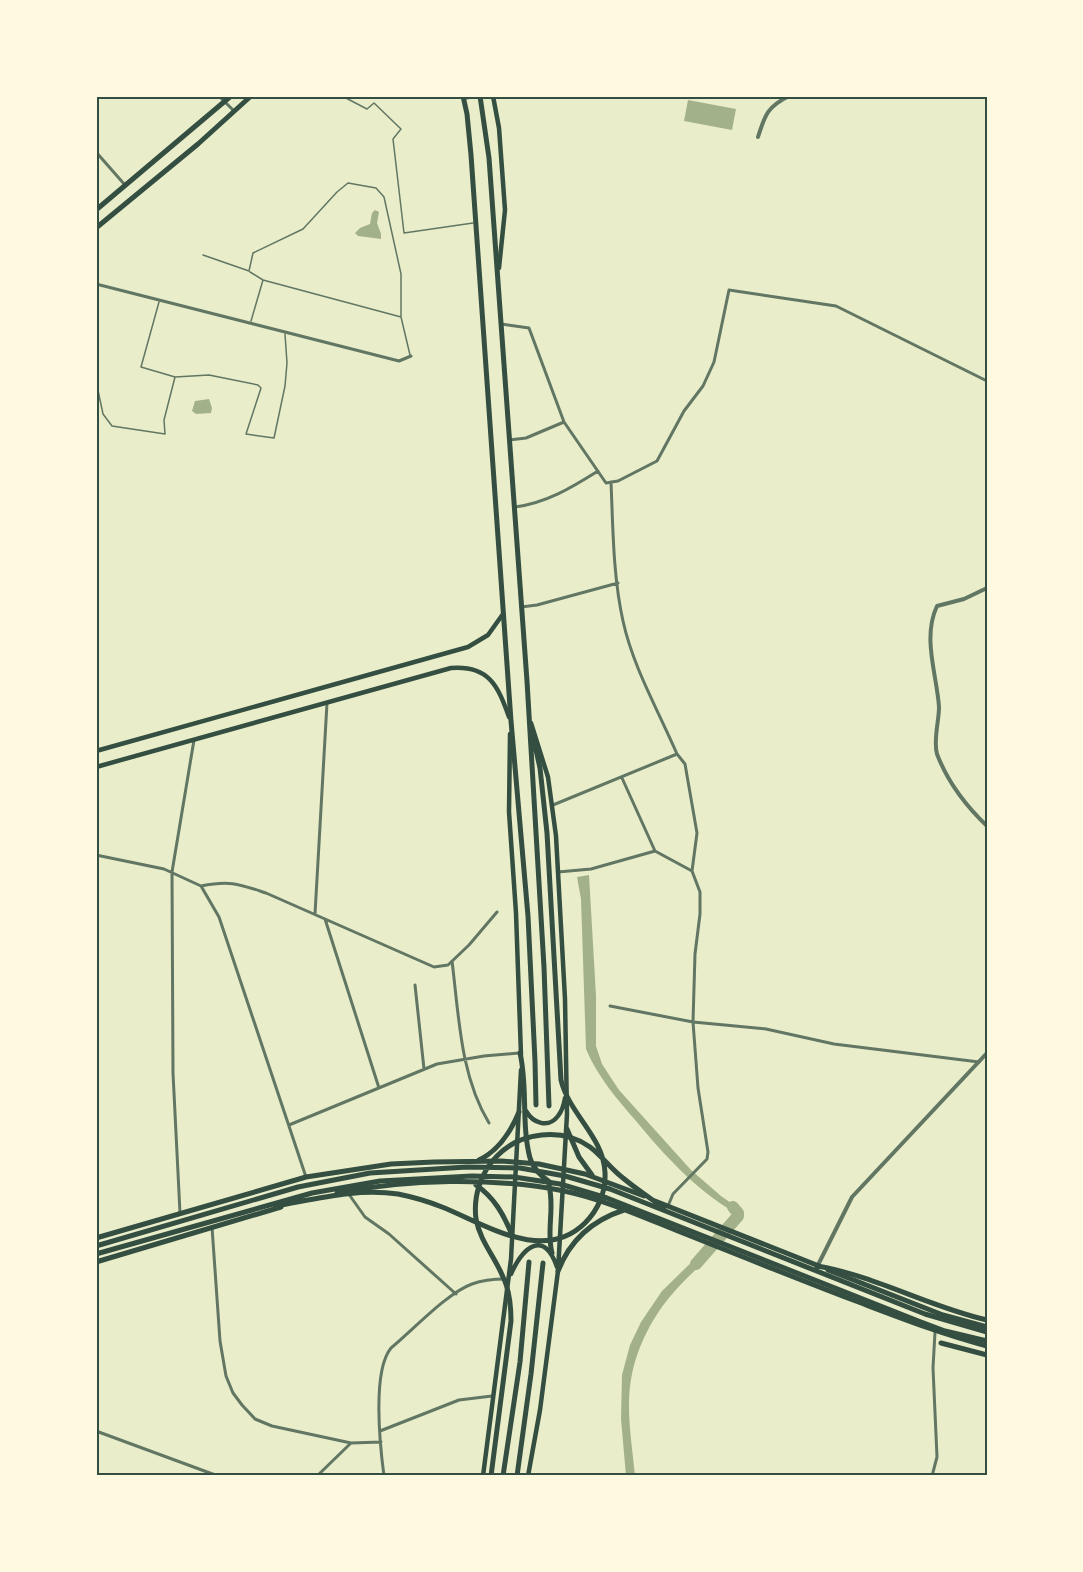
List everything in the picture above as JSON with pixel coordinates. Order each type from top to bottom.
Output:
[{"type":"main road","points":[[96,210],[231,96]]},
{"type":"main road","points":[[96,228],[198,144],[251,96]]},
{"type":"main road","points":[[480,96],[489,158],[529,716],[544,967],[549,1106]]},
{"type":"main road","points":[[493,96],[499,128],[505,210],[498,274]]},
{"type":"main road","points":[[463,97],[469,134],[511,721],[528,916],[536,1105]]},
{"type":"main road","points":[[96,751],[468,647],[488,635],[503,614]]},
{"type":"main road","points":[[96,767],[451,668],[469,669],[492,680],[501,692],[511,721],[509,798],[516,913],[520,1053],[525,1072],[508,1279],[483,1476]]},
{"type":"main road","points":[[528,1476],[540,1410],[558,1271],[567,1129],[558,872],[553,805],[543,758],[529,716]]},
{"type":"main road","points":[[243,1212],[348,1193],[377,1192],[424,1200],[505,1235],[540,1241],[556,1239],[573,1232],[592,1215],[603,1190],[604,1165],[597,1143],[570,1104],[561,1080],[547,832],[540,768],[529,716]]},
{"type":"main road","points":[[523,1112],[539,1123],[552,1122],[559,1116],[567,1091]]},
{"type":"main road","points":[[474,1162],[487,1155],[499,1143],[523,1112]]},
{"type":"main road","points":[[523,1112],[533,1163],[544,1178],[564,1191]]},
{"type":"main road","points":[[567,1129],[579,1157],[593,1177]]},
{"type":"main road","points":[[491,1476],[509,1347],[511,1308],[504,1278],[481,1236],[476,1209],[480,1182],[490,1164],[509,1147],[526,1138],[545,1135],[565,1136],[589,1147],[626,1181],[673,1214]]},
{"type":"main road","points":[[472,1183],[478,1174],[477,1165],[474,1162]]},
{"type":"main road","points":[[516,1162],[534,1172],[547,1183],[550,1189],[549,1235],[558,1271]]},
{"type":"main road","points":[[96,1238],[306,1177],[391,1164],[533,1163],[593,1177],[943,1315],[987,1327]]},
{"type":"main road","points":[[96,1245],[317,1183],[370,1173],[421,1169],[508,1168],[554,1173],[610,1189],[925,1314],[987,1332]]},
{"type":"main road","points":[[96,1254],[312,1193],[380,1181],[501,1176],[538,1180],[607,1198],[921,1322],[987,1341]]},
{"type":"main road","points":[[472,1183],[494,1201],[512,1234]]},
{"type":"main road","points":[[96,1262],[294,1203],[347,1191],[411,1184],[514,1185],[564,1191],[624,1210],[935,1332],[987,1346]]},
{"type":"main road","points":[[558,1271],[567,1251],[587,1229],[609,1215],[624,1210]]},
{"type":"main road","points":[[508,1279],[520,1256],[529,1248],[542,1246],[552,1253]]},
{"type":"main road","points":[[503,1476],[520,1362],[529,1262]]},
{"type":"main road","points":[[517,1476],[543,1263]]},
{"type":"main road","points":[[817,1266],[845,1272],[948,1310],[987,1320]]},
{"type":"main road","points":[[941,1343],[987,1355]]},
{"type":"street","points":[[219,96],[234,111]]},
{"type":"street","points":[[463,97],[475,96]]},
{"type":"street","points":[[758,137],[765,115],[775,104],[789,96]]},
{"type":"street","points":[[96,152],[125,185]]},
{"type":"street","points":[[97,285],[399,361],[411,356]]},
{"type":"street","points":[[501,324],[529,328],[564,422],[606,483],[657,461],[684,411],[703,386],[714,362],[729,290],[836,306],[987,381]]},
{"type":"street","points":[[509,440],[526,438],[564,422]]},
{"type":"street","points":[[514,507],[536,504],[569,489],[598,471]]},
{"type":"street","points":[[611,482],[623,622],[638,669],[677,754],[685,764],[697,833],[692,871],[700,892],[700,914],[695,954],[693,1022],[698,1088],[708,1152],[707,1159],[673,1194],[668,1206]]},
{"type":"street","points":[[521,608],[618,583]]},
{"type":"street","points":[[987,588],[964,599],[937,606],[934,612],[931,645],[939,709],[936,750],[945,773],[966,806],[987,826]]},
{"type":"street","points":[[315,914],[327,703]]},
{"type":"street","points":[[180,1213],[173,1073],[172,872],[194,740]]},
{"type":"street","points":[[553,805],[677,754]]},
{"type":"street","points":[[622,778],[655,851],[692,871]]},
{"type":"street","points":[[558,872],[591,869],[655,851]]},
{"type":"street","points":[[96,855],[164,869],[201,886],[219,917],[306,1177]]},
{"type":"street","points":[[201,886],[224,882],[238,884],[315,914],[434,967],[448,966],[497,912]]},
{"type":"street","points":[[325,919],[379,1088]]},
{"type":"street","points":[[452,961],[464,1059],[478,1104],[489,1123]]},
{"type":"street","points":[[415,985],[424,1069]]},
{"type":"street","points":[[610,1006],[693,1022],[766,1029],[834,1044],[979,1062]]},
{"type":"street","points":[[289,1125],[437,1064],[520,1053]]},
{"type":"street","points":[[817,1266],[852,1197],[987,1053]]},
{"type":"street","points":[[347,1191],[364,1217],[390,1234],[456,1294]]},
{"type":"street","points":[[212,1227],[220,1341],[226,1376],[233,1393],[255,1419],[272,1426],[351,1443],[381,1442]]},
{"type":"street","points":[[384,1476],[380,1431],[380,1378],[384,1356],[470,1284],[484,1280],[508,1279]]},
{"type":"street","points":[[932,1476],[937,1458],[933,1368],[935,1332]]},
{"type":"street","points":[[380,1431],[459,1400],[494,1396]]},
{"type":"street","points":[[96,1431],[218,1476]]},
{"type":"street","points":[[317,1476],[351,1443]]},
{"type":"lane","points":[[342,96],[367,109],[374,103],[401,129],[393,139],[404,233],[476,223]]},
{"type":"lane","points":[[249,272],[253,253],[303,229],[348,183],[376,188],[384,197],[398,257],[401,274],[401,317],[411,356]]},
{"type":"lane","points":[[203,255],[249,272],[263,280],[401,317]]},
{"type":"lane","points":[[251,324],[263,280]]},
{"type":"lane","points":[[96,306],[97,285]]},
{"type":"lane","points":[[160,301],[141,367],[175,377],[209,375],[258,385],[261,388],[246,434],[274,438],[285,386],[287,363],[285,332]]},
{"type":"lane","points":[[96,381],[103,414],[112,426],[165,434],[164,420],[175,377]]},
{"type":"shaded area","points":[[688,100],[736,109],[732,130],[684,121]]},
{"type":"shaded area","points":[[375,210],[379,212],[377,223],[381,239],[358,236],[355,233],[370,224],[372,213]]},
{"type":"shaded area","points":[[209,399],[211,413],[196,414],[192,411],[195,401]]},
{"type":"shaded area","points":[[589,875],[596,996],[596,1046],[602,1064],[619,1090],[691,1170],[741,1210],[744,1215],[742,1221],[732,1218],[734,1212],[706,1193],[658,1147],[608,1087],[586,1049],[581,899],[577,877]]},
{"type":"shaded area","points":[[702,1252],[710,1256],[667,1301],[654,1320],[638,1352],[629,1399],[635,1476],[626,1476],[621,1419],[622,1375],[630,1345],[641,1322],[662,1291]]},
{"type":"waterway","points":[[696,1264],[738,1216],[733,1207]]}]
